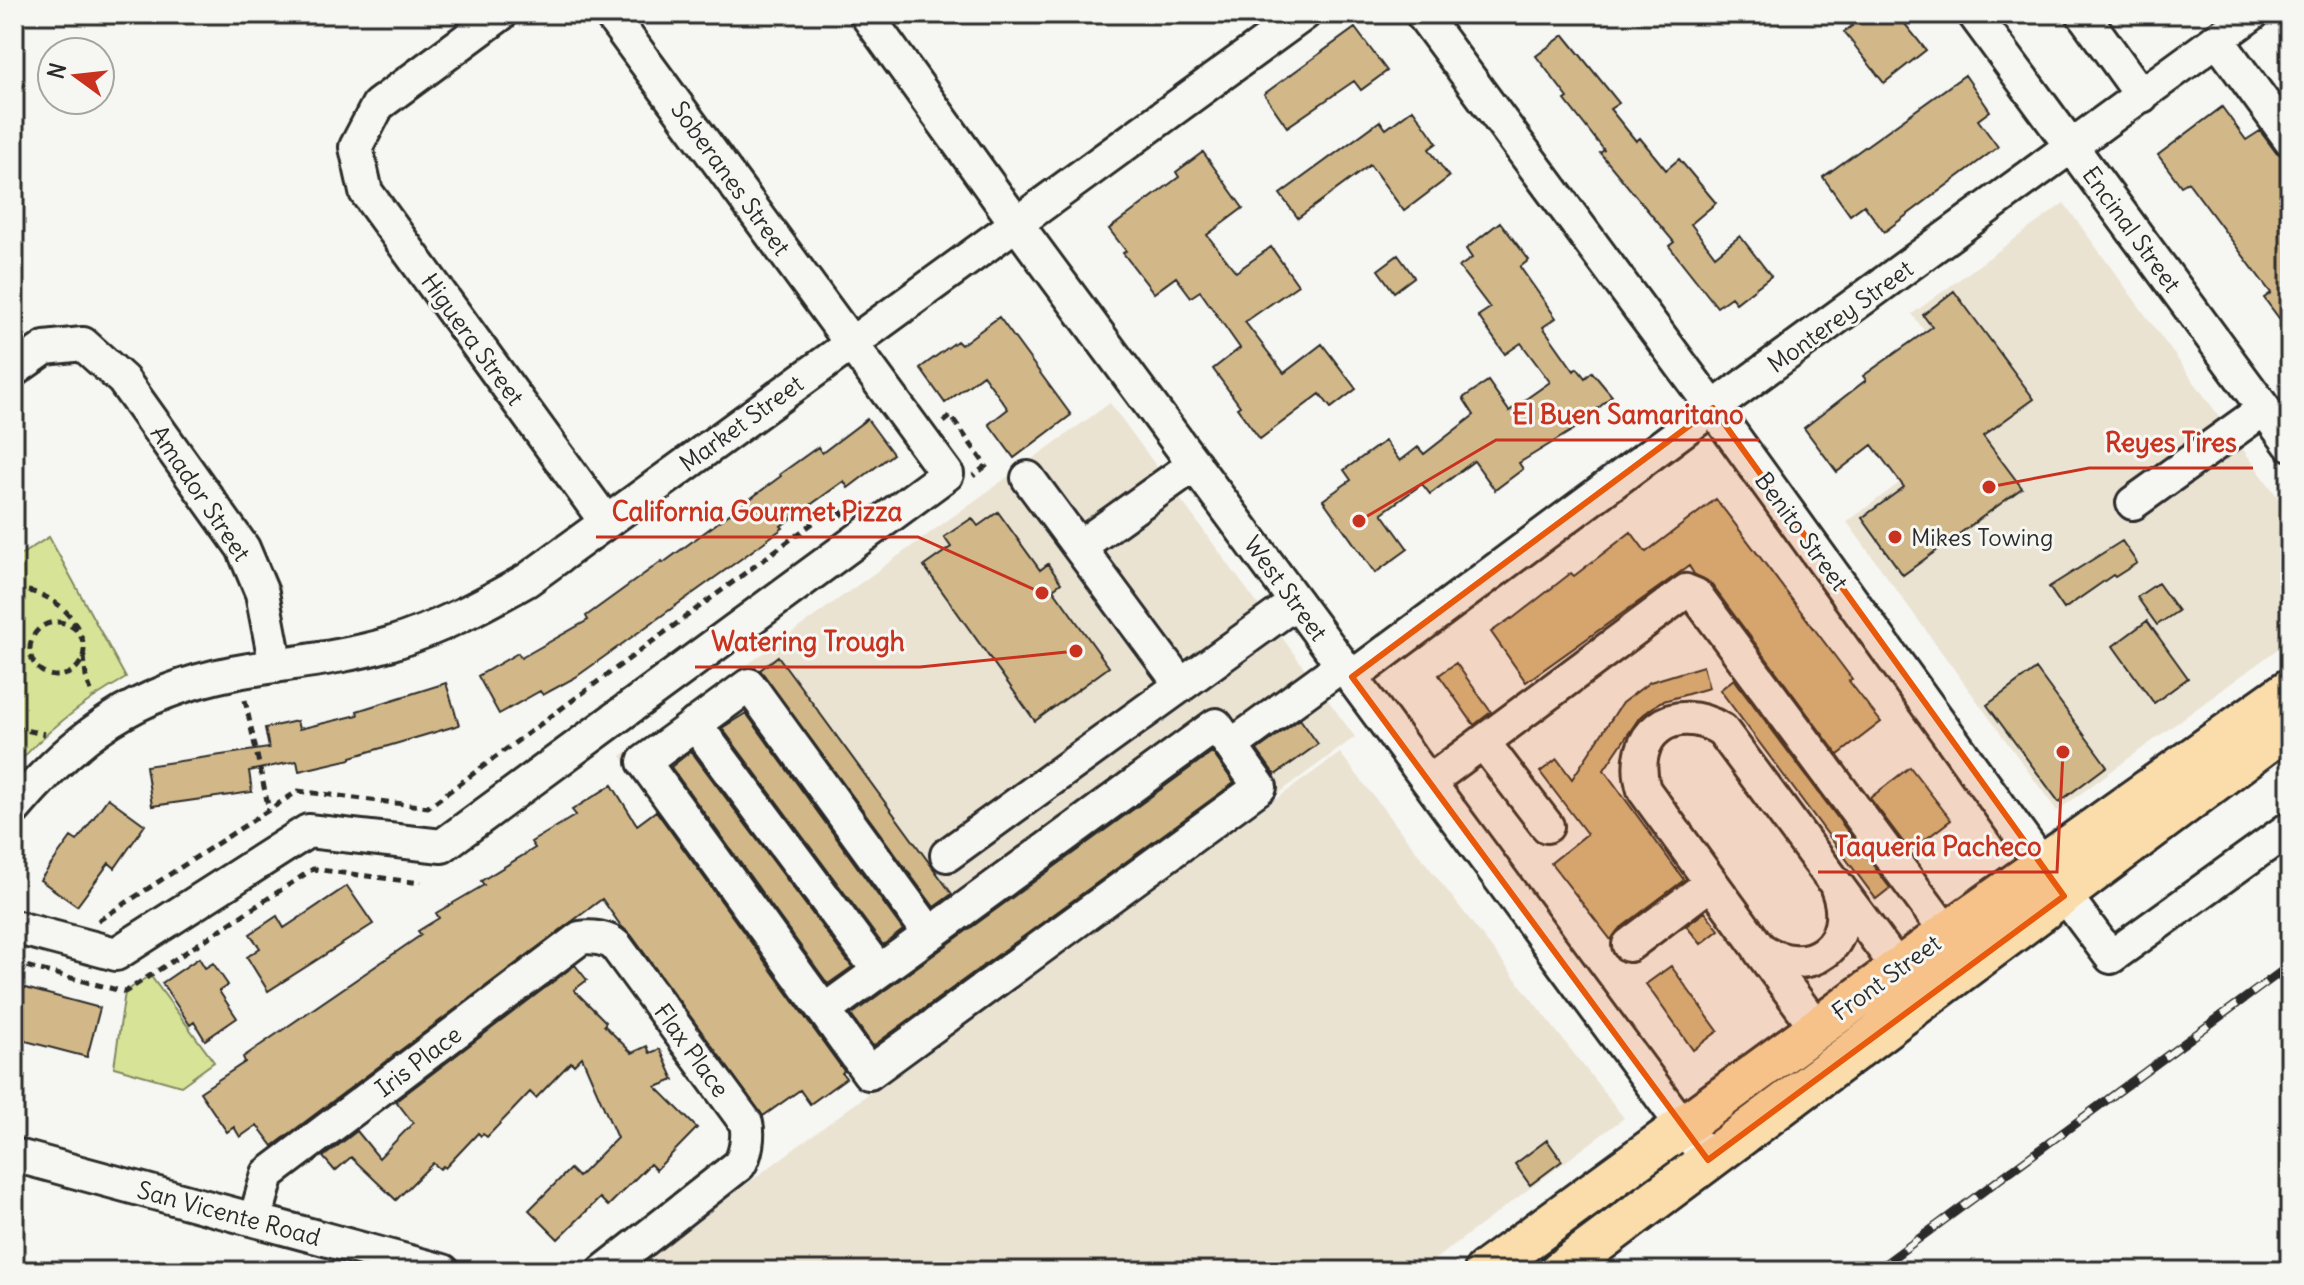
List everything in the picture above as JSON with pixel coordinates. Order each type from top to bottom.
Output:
[{"type":"main road","name":"Front Street","points":[[1560,1271],[1708,1160],[2290,689]]},
{"type":"main road","name":"Front Street","points":[[1485,1271],[1947,933],[2053,881],[2290,725]]},
{"type":"street","name":"Higuera Street","points":[[501,14],[378,105],[356,147],[366,192],[606,522]]},
{"type":"street","name":"Soberanes Street","points":[[14,927],[116,954],[308,831],[442,846],[947,474],[610,14]]},
{"type":"street","name":"West Street","points":[[866,14],[1016,223],[1708,1160]]},
{"type":"street","name":"Market Street","points":[[14,809],[37,781],[93,730],[123,711],[156,696],[190,683],[389,644],[493,600],[527,580],[1304,14]]},
{"type":"street","name":"Benito Street","points":[[1422,14],[1713,408],[2111,957],[2290,828]]},
{"type":"street","name":"Encinal Street","points":[[1974,14],[2281,427]]},
{"type":"street","points":[[2083,14],[2142,96]]},
{"type":"street","name":"Monterey Street","points":[[1231,746],[1347,671],[2072,147],[2142,96],[2216,29],[2252,14]]},
{"type":"street","points":[[2216,29],[2290,139]]},
{"type":"street","name":"Amador Street","points":[[14,370],[45,348],[83,344],[123,380],[243,548],[262,593],[276,666]]},
{"type":"street","points":[[2133,503],[2281,427]]},
{"type":"street","points":[[1079,547],[1195,464]]},
{"type":"street","points":[[1028,478],[1181,685]]},
{"type":"street","points":[[1429,782],[1686,591],[1696,595],[1947,933]]},
{"type":"street","points":[[947,855],[1296,602]]},
{"type":"street","points":[[824,1011],[930,934],[1216,725],[1260,787],[869,1073],[824,1011],[644,762],[749,685],[930,934]]},
{"type":"street","points":[[1817,1028],[1644,790],[1639,773],[1640,756],[1647,740],[1658,728],[1673,720],[1691,717],[1707,721],[1722,730],[1898,968]]},
{"type":"street","points":[[695,724],[879,971]]},
{"type":"street","points":[[1483,742],[1547,826]]},
{"type":"street","points":[[1629,945],[1711,883]]},
{"type":"street","points":[[1759,948],[1771,957],[1786,962],[1802,962],[1824,952],[1839,934],[1844,919],[1843,903],[1837,888]]},
{"type":"street","name":"Iris Place","points":[[255,1220],[268,1174],[580,938],[612,941]]},
{"type":"street","name":"Flax Place","points":[[604,1271],[739,1165],[743,1160],[748,1130],[746,1123],[612,941]]},
{"type":"street","name":"San Vicente Road","points":[[14,1155],[443,1271]]},
{"type":"path","points":[[88,927],[298,791],[428,807],[836,506],[849,522]]},
{"type":"path","points":[[14,590],[28,590],[60,606],[71,617],[82,641],[84,670],[93,697]]},
{"type":"path","points":[[82,641],[74,628],[49,623],[35,633],[30,650],[36,667],[52,676],[61,676],[77,667],[84,651]]},
{"type":"path","points":[[245,700],[269,810]]},
{"type":"path","points":[[14,728],[45,734]]},
{"type":"path","points":[[14,963],[125,992],[313,869],[421,883]]},
{"type":"highlighted area","points":[[1713,408],[2064,896],[1708,1160],[1352,677]]},
{"type":"shaded area","points":[[2064,203],[2290,514],[2290,640],[2057,811],[1847,522],[1986,418],[1912,314]]},
{"type":"shaded area","points":[[1110,403],[1355,737],[995,1002],[1340,753],[1624,1118],[1419,1271],[629,1271],[867,1095],[621,756]]},
{"type":"green space","points":[[49,537],[126,678],[66,718],[14,768],[14,559]]},
{"type":"green space","points":[[150,975],[214,1062],[181,1086],[114,1067],[125,992]]},
{"type":"building","points":[[1843,14],[1897,14],[1926,50],[1884,83],[1844,32],[1852,26]]},
{"type":"building","points":[[1355,28],[1387,71],[1361,90],[1354,81],[1287,127],[1264,94]]},
{"type":"building","points":[[1564,35],[1619,103],[1610,109],[1636,141],[1640,138],[1666,170],[1679,159],[1716,203],[1691,224],[1715,256],[1740,236],[1771,276],[1736,303],[1731,297],[1717,307],[1669,246],[1674,242],[1600,153],[1604,150],[1536,56]]},
{"type":"building","points":[[1965,75],[1990,111],[1978,120],[1998,147],[1884,232],[1864,205],[1850,215],[1823,177]]},
{"type":"building","points":[[2222,107],[2246,140],[2260,131],[2275,151],[2290,158],[2290,333],[2264,298],[2271,293],[2188,182],[2181,186],[2158,155]]},
{"type":"building","points":[[1413,109],[1437,143],[1429,149],[1449,177],[1404,211],[1370,165],[1298,218],[1280,194],[1380,121],[1386,129]]},
{"type":"building","points":[[1203,152],[1243,208],[1207,235],[1236,272],[1271,247],[1298,285],[1245,322],[1284,373],[1322,344],[1356,389],[1331,408],[1320,394],[1260,439],[1213,369],[1240,348],[1200,291],[1191,297],[1176,277],[1154,293],[1109,229],[1179,177],[1176,172]]},
{"type":"building","points":[[1500,222],[1529,260],[1520,267],[1556,318],[1543,327],[1574,371],[1577,368],[1585,378],[1592,372],[1612,396],[1576,428],[1519,463],[1523,469],[1495,490],[1474,461],[1430,494],[1422,484],[1382,513],[1408,549],[1375,573],[1323,500],[1351,480],[1344,470],[1385,441],[1400,461],[1418,447],[1424,454],[1474,415],[1463,398],[1488,381],[1509,411],[1550,382],[1521,343],[1505,354],[1478,316],[1490,308],[1459,267],[1472,258],[1466,249]]},
{"type":"building","points":[[1398,255],[1414,277],[1394,292],[1378,270]]},
{"type":"building","points":[[1954,291],[2034,399],[1983,436],[2022,488],[1903,575],[1862,518],[1904,487],[1872,445],[1837,472],[1804,428],[1866,380],[1863,376],[1932,327],[1923,315]]},
{"type":"building","points":[[999,317],[1071,415],[1014,458],[989,424],[1008,409],[983,375],[945,403],[920,368],[957,341],[961,345]]},
{"type":"building","points":[[867,419],[893,454],[848,488],[844,481],[576,677],[543,695],[540,691],[499,714],[478,676],[518,653],[521,658],[588,620],[586,616],[663,563],[780,474],[818,447],[822,453]]},
{"type":"building","points":[[1716,499],[1881,722],[1838,755],[1711,584],[1694,574],[1689,566],[1526,682],[1491,632],[1571,573],[1574,576],[1631,532],[1646,552]]},
{"type":"building","points":[[998,512],[1040,570],[1048,564],[1061,583],[1053,589],[1109,667],[1035,721],[924,566],[951,547],[944,537],[972,518],[978,526]]},
{"type":"building","points":[[2122,541],[2137,563],[2115,577],[2113,575],[2064,609],[2049,587]]},
{"type":"building","points":[[2158,583],[2178,611],[2157,625],[2137,597]]},
{"type":"building","points":[[2147,621],[2188,678],[2154,703],[2113,646]]},
{"type":"building","points":[[778,656],[952,894],[934,907],[760,670]]},
{"type":"building","points":[[1456,663],[1491,712],[1474,725],[1439,675]]},
{"type":"building","points":[[1703,666],[1709,688],[1660,702],[1639,718],[1604,770],[1684,880],[1618,930],[1611,940],[1551,863],[1587,834],[1540,772],[1557,759],[1572,779],[1622,703],[1650,682]]},
{"type":"building","points":[[2036,669],[2107,766],[2059,802],[1987,705]]},
{"type":"building","points":[[1734,679],[1890,888],[1876,899],[1720,690]]},
{"type":"building","points":[[446,683],[459,725],[351,759],[299,771],[297,761],[249,771],[252,792],[152,806],[146,766],[269,748],[265,728],[297,721],[299,729],[358,715],[357,711]]},
{"type":"building","points":[[746,713],[903,930],[883,945],[722,728]]},
{"type":"building","points":[[1300,719],[1318,744],[1275,775],[1257,750]]},
{"type":"building","points":[[691,751],[852,967],[828,984],[671,767]]},
{"type":"building","points":[[1212,752],[1234,783],[873,1046],[851,1015]]},
{"type":"building","points":[[1910,767],[1951,820],[1910,851],[1870,798]]},
{"type":"building","points":[[612,785],[637,825],[656,811],[844,1071],[842,1073],[846,1078],[810,1104],[800,1090],[763,1116],[602,899],[273,1146],[257,1125],[240,1137],[234,1127],[227,1132],[200,1092],[245,1062],[243,1057],[421,935],[418,931],[439,918],[436,913],[484,885],[481,881],[535,848],[531,842],[576,815],[572,810]]},
{"type":"building","points":[[108,798],[145,825],[115,868],[109,863],[77,906],[40,880],[71,837],[77,841]]},
{"type":"building","points":[[347,886],[373,924],[268,991],[247,957],[260,948],[250,934],[277,916],[284,928]]},
{"type":"building","points":[[1705,912],[1719,930],[1701,944],[1686,926]]},
{"type":"building","points":[[199,958],[205,968],[213,963],[228,985],[219,991],[237,1018],[205,1040],[194,1022],[190,1025],[162,983]]},
{"type":"building","points":[[575,965],[587,980],[574,990],[632,1053],[647,1046],[650,1053],[660,1049],[674,1080],[656,1087],[697,1128],[656,1170],[650,1164],[608,1206],[600,1198],[558,1239],[529,1210],[570,1169],[578,1177],[617,1138],[582,1057],[574,1065],[571,1062],[536,1098],[530,1092],[487,1137],[478,1133],[445,1168],[440,1169],[433,1163],[396,1200],[351,1157],[335,1171],[323,1157],[357,1131],[379,1158],[413,1123],[396,1101]]},
{"type":"building","points":[[1671,966],[1718,1031],[1693,1050],[1646,984]]},
{"type":"building","points":[[14,985],[100,1008],[87,1057],[14,1038]]},
{"type":"building","points":[[1547,1140],[1562,1161],[1530,1185],[1515,1164]]},
{"type":"railway","points":[[1875,1271],[2290,965]]},
{"type":"place","name":"Reyes Tires","points":[[1989,487]]},
{"type":"place","name":"El Buen Samaritano","points":[[1359,521]]},
{"type":"place","name":"Mikes Towing","points":[[1895,537]]},
{"type":"place","name":"California Gourmet Pizza","points":[[1042,593]]},
{"type":"place","name":"Watering Trough","points":[[1076,651]]},
{"type":"place","name":"Taqueria Pacheco","points":[[2063,752]]}]
